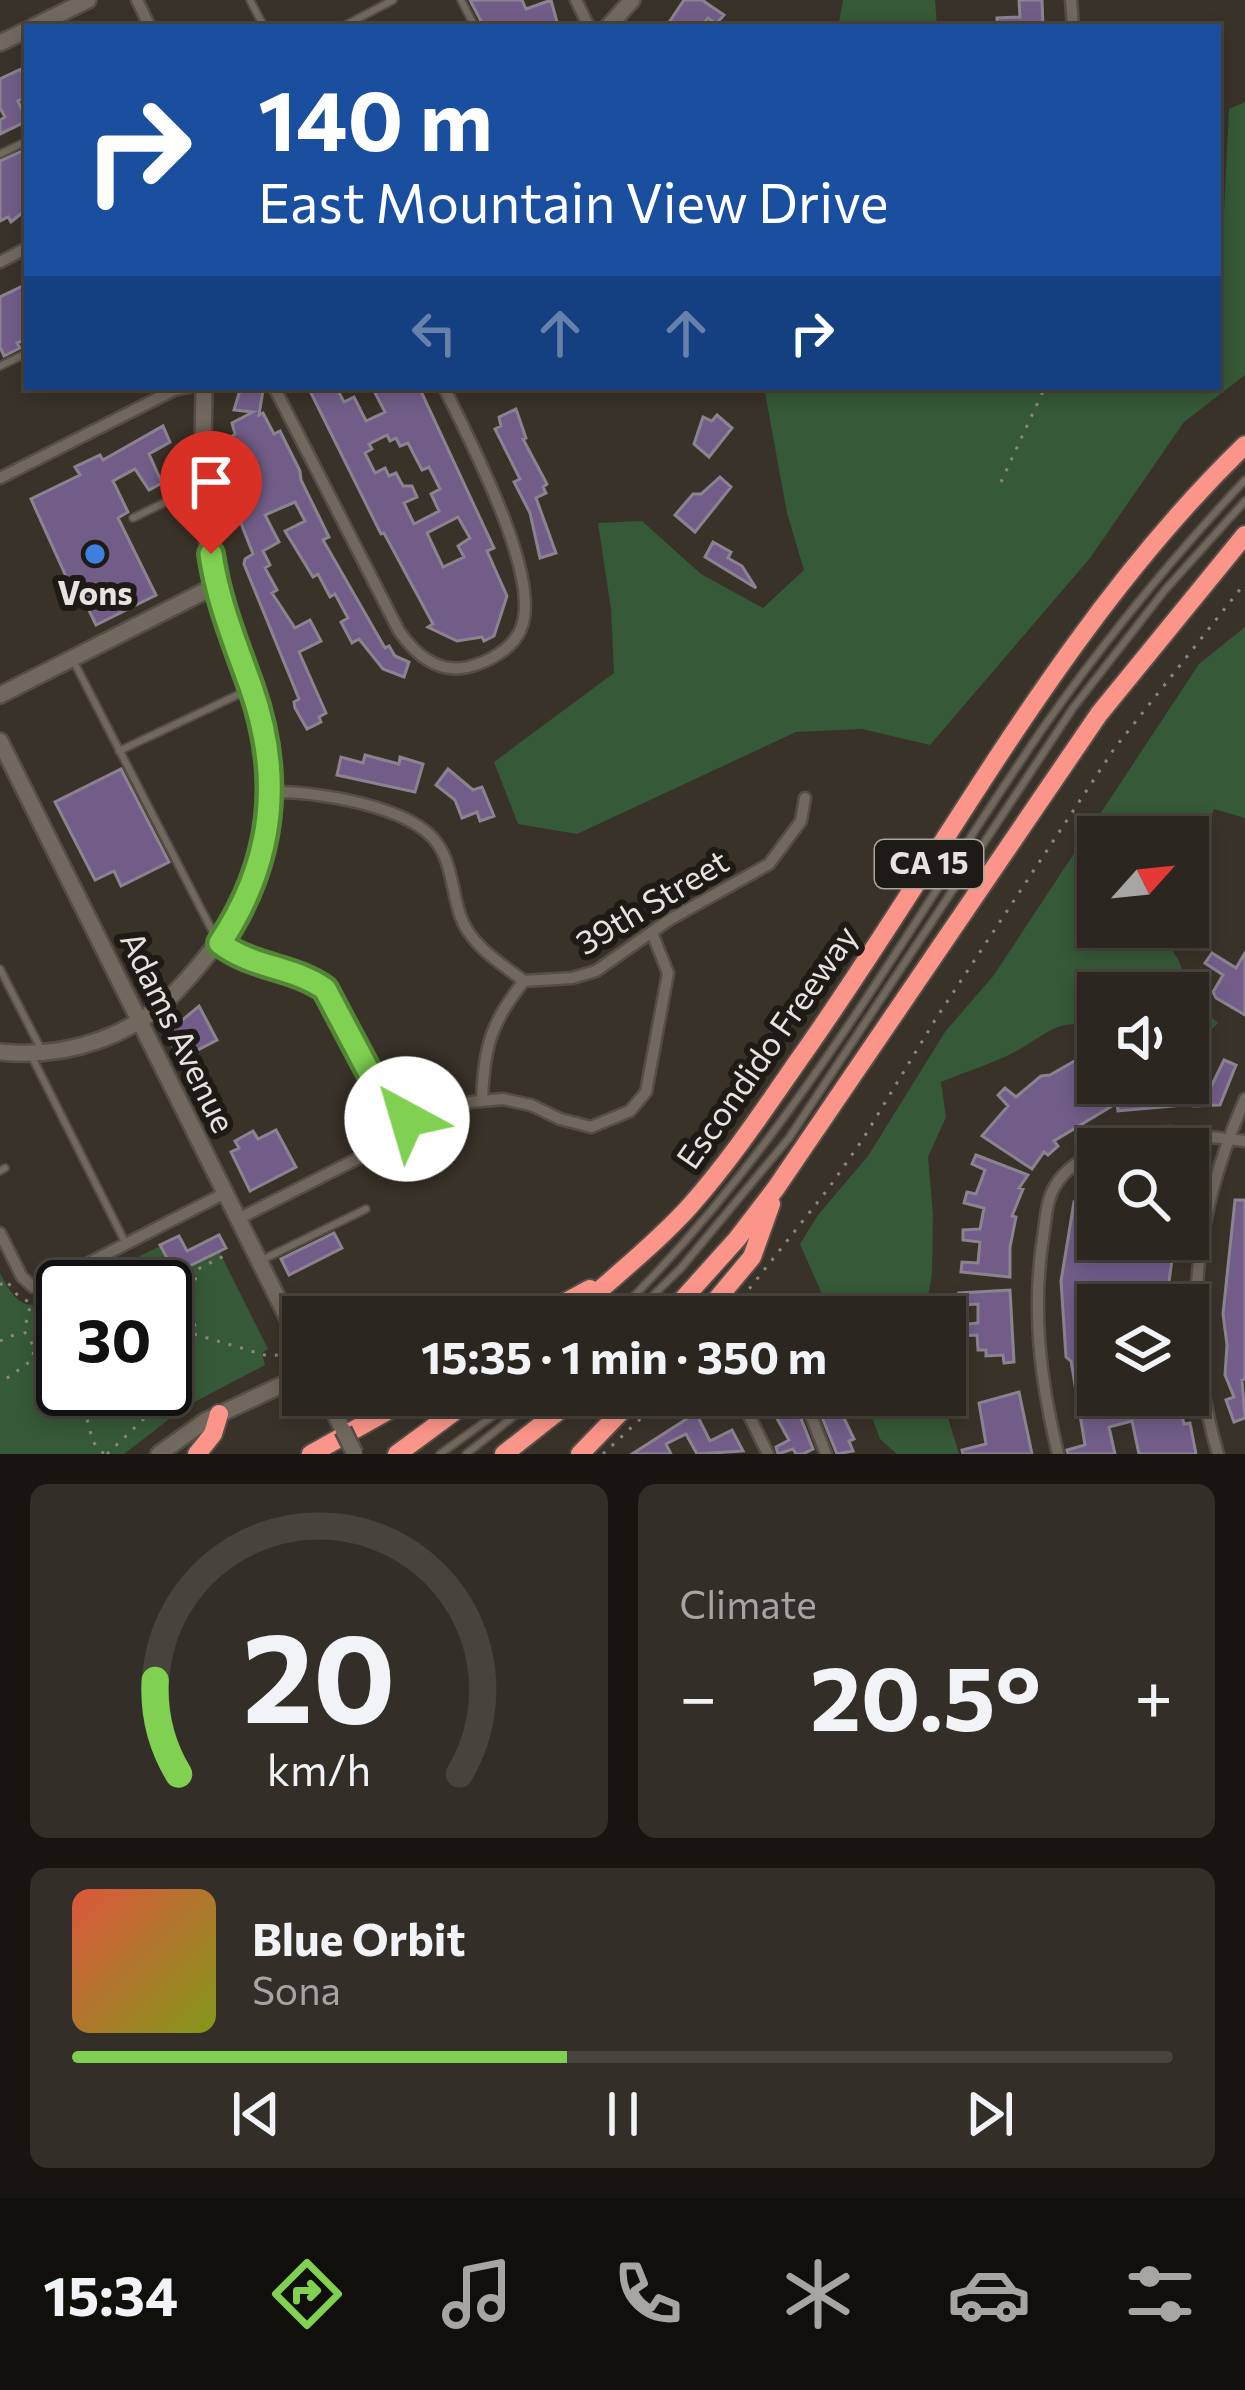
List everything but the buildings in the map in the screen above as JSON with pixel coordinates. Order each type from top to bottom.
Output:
[{"type":"highway","name":"Escondido Freeway","points":[[592,1296],[689,1208],[743,1138],[833,1012],[1068,649],[1149,549],[1245,445]]},
{"type":"highway","name":"CA 15","points":[[686,1296],[776,1188],[1099,714],[1245,535]]},
{"type":"highway","points":[[720,1296],[752,1257],[776,1188]]},
{"type":"highway","points":[[578,1296],[610,1279]]},
{"type":"highway","points":[[197,1454],[214,1434],[219,1414]]},
{"type":"highway","points":[[311,1454],[379,1416]]},
{"type":"highway","points":[[397,1454],[449,1416]]},
{"type":"highway","points":[[504,1454],[552,1416]]},
{"type":"highway","points":[[580,1454],[617,1416]]},
{"type":"street","points":[[38,24],[88,0]]},
{"type":"street","points":[[611,24],[632,0]]},
{"type":"street","points":[[0,478],[174,390]]},
{"type":"street","points":[[0,1052],[37,1054],[88,1044],[140,1022],[177,992],[220,943],[253,888],[272,792],[251,688],[215,586],[202,490],[204,390]]},
{"type":"street","points":[[276,390],[398,632],[411,649],[439,667],[464,668],[487,660],[518,637],[526,601],[521,566],[482,466],[445,390]]},
{"type":"street","points":[[0,695],[215,586]]},
{"type":"street","name":"Adams Avenue","points":[[0,741],[282,1307]]},
{"type":"street","points":[[272,792],[295,792],[402,815],[438,844],[449,867],[461,919],[475,942],[524,981],[492,1028],[483,1065],[482,1100]]},
{"type":"street","name":"39th Street","points":[[524,981],[572,979],[596,970],[769,864],[801,821],[806,798]]},
{"type":"street","points":[[238,1219],[482,1100],[531,1105],[591,1127],[630,1112],[646,1092],[668,973],[652,934]]},
{"type":"street","points":[[220,943],[241,959],[312,980],[325,989],[377,1087],[414,1130]]},
{"type":"street","points":[[1218,1454],[1203,1399],[1193,1309],[1204,1218],[1227,1140],[1245,1099]]},
{"type":"street","points":[[1209,1138],[1245,1142]]},
{"type":"street","points":[[1058,1454],[1037,1348],[1037,1271],[1049,1198],[1077,1162]]},
{"type":"street","points":[[0,1233],[22,1277],[33,1287],[44,1286],[225,1192]]},
{"type":"street","points":[[159,1454],[219,1414],[282,1385]]},
{"type":"street","points":[[336,1416],[355,1454]]},
{"type":"street","points":[[749,1416],[768,1454]]},
{"type":"street","points":[[811,1416],[826,1454]]},
{"type":"lane","points":[[348,24],[393,0]]},
{"type":"lane","points":[[634,1296],[740,1180],[810,1085],[1071,688],[1163,572],[1245,480]]},
{"type":"lane","points":[[133,518],[180,495],[202,490]]},
{"type":"lane","points":[[652,1296],[789,1138],[1073,708],[1165,590],[1245,501]]},
{"type":"lane","points":[[72,658],[208,928],[220,943]]},
{"type":"lane","points":[[118,752],[251,688]]},
{"type":"lane","points":[[0,969],[126,1244]]},
{"type":"lane","points":[[259,1262],[366,1209]]},
{"type":"lane","points":[[440,1454],[493,1416]]},
{"type":"lane","points":[[466,1454],[515,1416]]},
{"type":"path","points":[[1001,482],[1045,390]]},
{"type":"path","points":[[743,1296],[840,1172],[1114,749],[1245,583]]},
{"type":"path","points":[[192,1292],[198,1269],[230,1252]]},
{"type":"path","points":[[0,1285],[5,1280],[31,1303],[24,1330]]},
{"type":"path","points":[[192,1322],[194,1334],[278,1355]]},
{"type":"path","points":[[0,1341],[24,1330]]},
{"type":"path","points":[[0,1383],[34,1355],[33,1340],[24,1330]]},
{"type":"path","points":[[86,1416],[93,1442],[105,1454],[147,1416]]},
{"type":"path","points":[[603,1454],[644,1416]]},
{"type":"green space","points":[[843,0],[935,0],[937,24],[839,24]]},
{"type":"green space","points":[[1245,102],[1245,375],[1184,422],[1090,558],[930,745],[862,729],[796,732],[577,834],[518,824],[494,762],[614,673],[611,609],[598,523],[642,521],[701,574],[763,608],[804,570],[787,513],[765,390],[1221,390],[1221,236],[1229,109]]},
{"type":"green space","points":[[1245,627],[1245,818],[1214,809],[1209,821],[1209,816],[1099,816],[1199,664]]},
{"type":"green space","points":[[1077,849],[1077,948],[1171,948],[1182,972],[1077,972],[1077,1024],[1056,1028],[1011,1054],[941,1082],[946,1117],[928,1157],[933,1214],[928,1296],[823,1296],[800,1244],[868,1156],[945,1032],[994,975]]},
{"type":"green space","points":[[160,1246],[168,1260],[132,1260]]},
{"type":"green space","points":[[219,1251],[268,1349],[262,1353],[265,1365],[192,1403],[192,1264]]},
{"type":"green space","points":[[0,1273],[18,1300],[36,1305],[36,1416],[173,1416],[124,1454],[0,1454]]},
{"type":"green space","points":[[872,1416],[947,1416],[959,1454],[897,1454],[880,1439]]},
{"type":"place","name":"Vons","points":[[95,554]]},
{"type":"route","points":[[211,554],[215,586],[264,736],[272,792],[253,888],[220,943],[241,959],[312,980],[325,989],[377,1087],[407,1119]]}]
